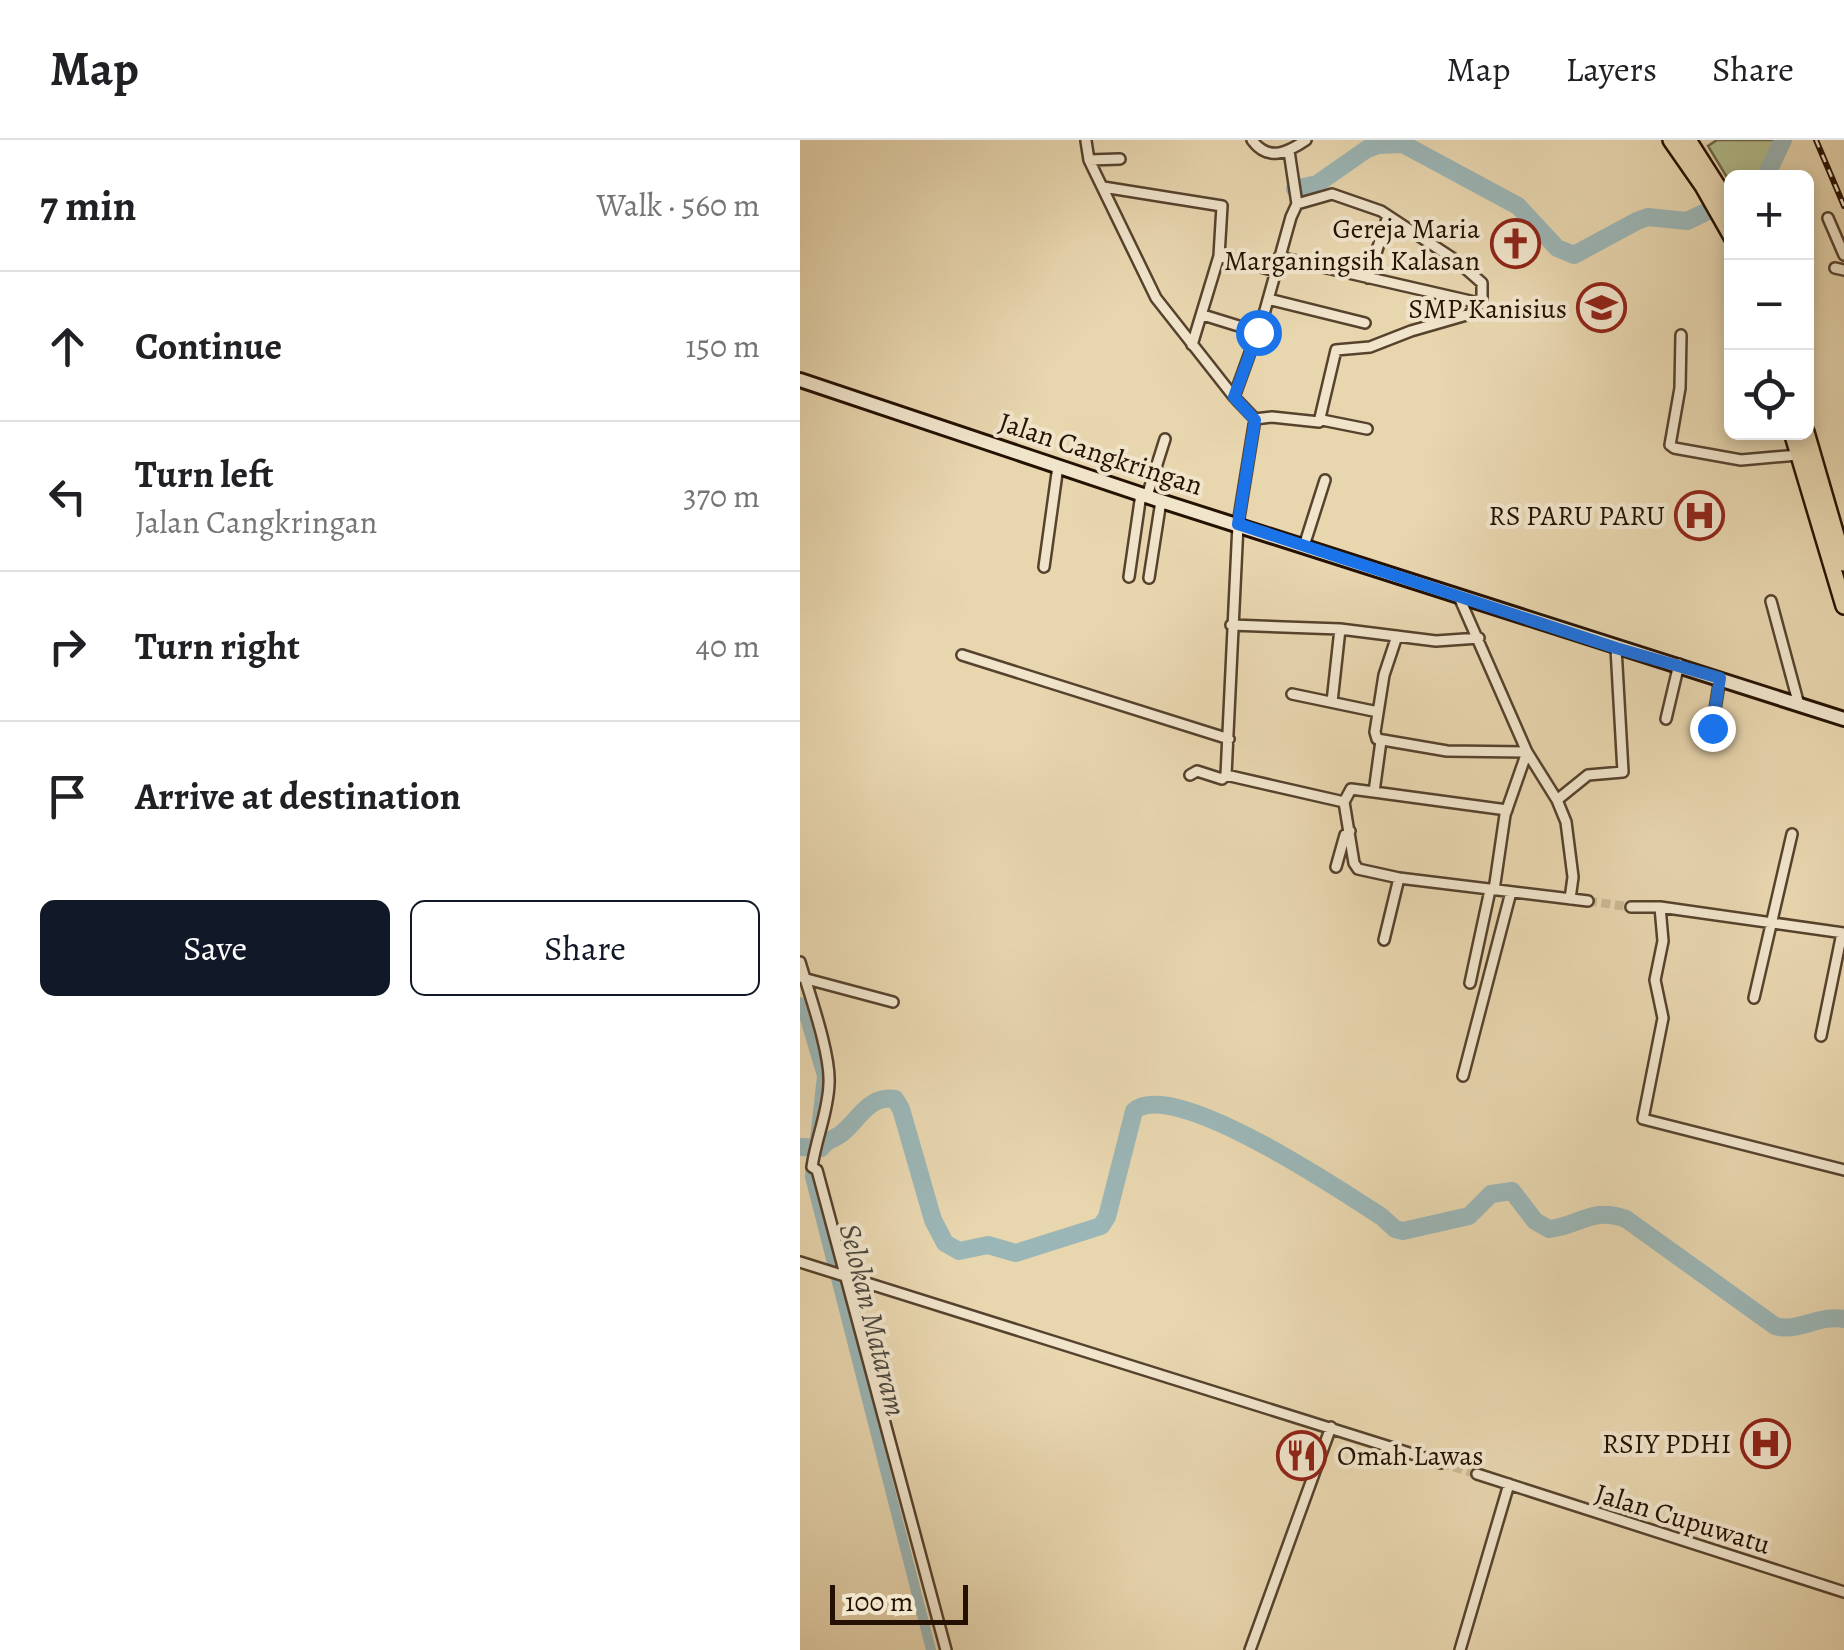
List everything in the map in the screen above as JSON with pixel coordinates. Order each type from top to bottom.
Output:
[{"type":"highway","points":[[1670,140],[1709,182]]},
{"type":"highway","points":[[1688,140],[1724,212]]},
{"type":"highway","points":[[1794,440],[1844,606]]},
{"type":"highway","points":[[1808,440],[1844,563]]},
{"type":"main road","name":"Jalan Cangkringan","points":[[800,380],[1844,720]]},
{"type":"street","points":[[1252,140],[1272,155],[1289,151],[1306,140]]},
{"type":"street","points":[[1086,141],[1089,160],[1156,298],[1255,420]]},
{"type":"street","points":[[1234,397],[1298,204],[1289,151]]},
{"type":"street","points":[[1089,160],[1120,159]]},
{"type":"street","points":[[1103,187],[1222,206],[1219,256],[1192,345]]},
{"type":"street","points":[[1298,204],[1332,194],[1388,216],[1457,261],[1482,283],[1484,291],[1479,303],[1465,316],[1411,331],[1370,348],[1336,350],[1322,420]]},
{"type":"street","points":[[1368,278],[1388,216]]},
{"type":"street","points":[[1828,218],[1844,255]]},
{"type":"street","points":[[1219,256],[1276,270]]},
{"type":"street","points":[[1280,257],[1479,303]]},
{"type":"street","points":[[1268,299],[1365,323]]},
{"type":"street","points":[[1202,316],[1258,332]]},
{"type":"street","points":[[1682,335],[1680,388],[1670,444],[1674,448],[1741,460],[1798,455]]},
{"type":"street","points":[[1255,420],[1322,420],[1367,429]]},
{"type":"street","points":[[1190,775],[1197,772],[1222,779],[1226,775],[1238,524],[1255,420]]},
{"type":"street","points":[[1129,578],[1165,439]]},
{"type":"street","points":[[1044,567],[1058,466]]},
{"type":"street","points":[[1304,546],[1325,480]]},
{"type":"street","points":[[1149,578],[1150,497]]},
{"type":"street","points":[[1459,597],[1527,752],[1557,800],[1570,846],[1570,899]]},
{"type":"street","points":[[1772,601],[1798,704]]},
{"type":"street","points":[[1231,625],[1340,629],[1436,641],[1479,638]]},
{"type":"street","points":[[1332,702],[1340,629]]},
{"type":"street","points":[[1398,636],[1384,675],[1375,736],[1381,741],[1447,751],[1527,752]]},
{"type":"street","points":[[1557,800],[1588,774],[1623,772],[1616,648]]},
{"type":"street","points":[[962,655],[1228,740]]},
{"type":"street","points":[[1666,720],[1679,664]]},
{"type":"street","points":[[1712,728],[1720,678]]},
{"type":"street","points":[[1292,694],[1378,712]]},
{"type":"street","points":[[1374,792],[1381,741]]},
{"type":"street","points":[[1470,983],[1506,810],[1527,752]]},
{"type":"street","points":[[1226,775],[1344,802]]},
{"type":"street","points":[[1506,810],[1352,789],[1344,802],[1358,868],[1398,878],[1588,902]]},
{"type":"street","points":[[1336,867],[1345,835],[1350,831]]},
{"type":"street","points":[[1754,998],[1792,834]]},
{"type":"street","points":[[1384,940],[1398,878]]},
{"type":"street","points":[[1463,1076],[1512,892]]},
{"type":"street","points":[[1631,907],[1660,907],[1843,933],[1821,1036]]},
{"type":"street","points":[[1660,907],[1663,941],[1655,980],[1663,1018],[1643,1120],[1844,1170]]},
{"type":"street","points":[[800,962],[829,1074],[826,1116],[812,1167],[817,1170],[837,1273],[946,1650]]},
{"type":"street","points":[[802,978],[893,1002]]},
{"type":"street","points":[[800,1262],[1441,1463]]},
{"type":"street","points":[[1250,1650],[1331,1427]]},
{"type":"street","name":"Jalan Cupuwatu","points":[[1476,1474],[1844,1592]]},
{"type":"street","points":[[1460,1650],[1509,1484]]},
{"type":"green space","points":[[1717,140],[1786,140],[1762,170],[1724,172],[1708,146]]},
{"type":"waterway","points":[[1769,170],[1783,140]]},
{"type":"waterway","points":[[1295,189],[1317,184],[1367,149],[1403,144],[1518,206],[1557,248],[1574,255],[1648,217],[1687,221],[1724,203]]},
{"type":"waterway","name":"Selokan Mataram","points":[[800,1002],[822,1076],[815,1139]]},
{"type":"waterway","points":[[800,1147],[821,1148],[871,1105],[895,1099],[933,1220],[945,1243],[959,1251],[988,1245],[1016,1253],[1101,1226],[1107,1217],[1134,1111],[1154,1105],[1184,1110],[1258,1142],[1382,1217],[1395,1229],[1403,1231],[1469,1216],[1491,1194],[1512,1191],[1535,1221],[1549,1229],[1595,1216],[1626,1219],[1775,1326],[1844,1319]]},
{"type":"waterway","name":"Selokan Mataram","points":[[811,1161],[810,1177],[931,1650]]},
{"type":"tunnel","points":[[1588,901],[1631,907]]},
{"type":"tunnel","points":[[1441,1463],[1477,1474]]},
{"type":"railway","points":[[1816,140],[1844,206]]},
{"type":"place","name":"Gereja Maria Marganingsih Kalasan","points":[[1515,244]]},
{"type":"place","name":"SMP Kanisius","points":[[1602,308]]},
{"type":"place","name":"RS PARU PARU","points":[[1700,515]]},
{"type":"place","name":"RSIY PDHI","points":[[1766,1443]]},
{"type":"place","name":"Omah Lawas","points":[[1302,1455]]},
{"type":"route","points":[[1258,332],[1234,397],[1255,420],[1238,524],[1616,648],[1720,678],[1712,728]]}]
